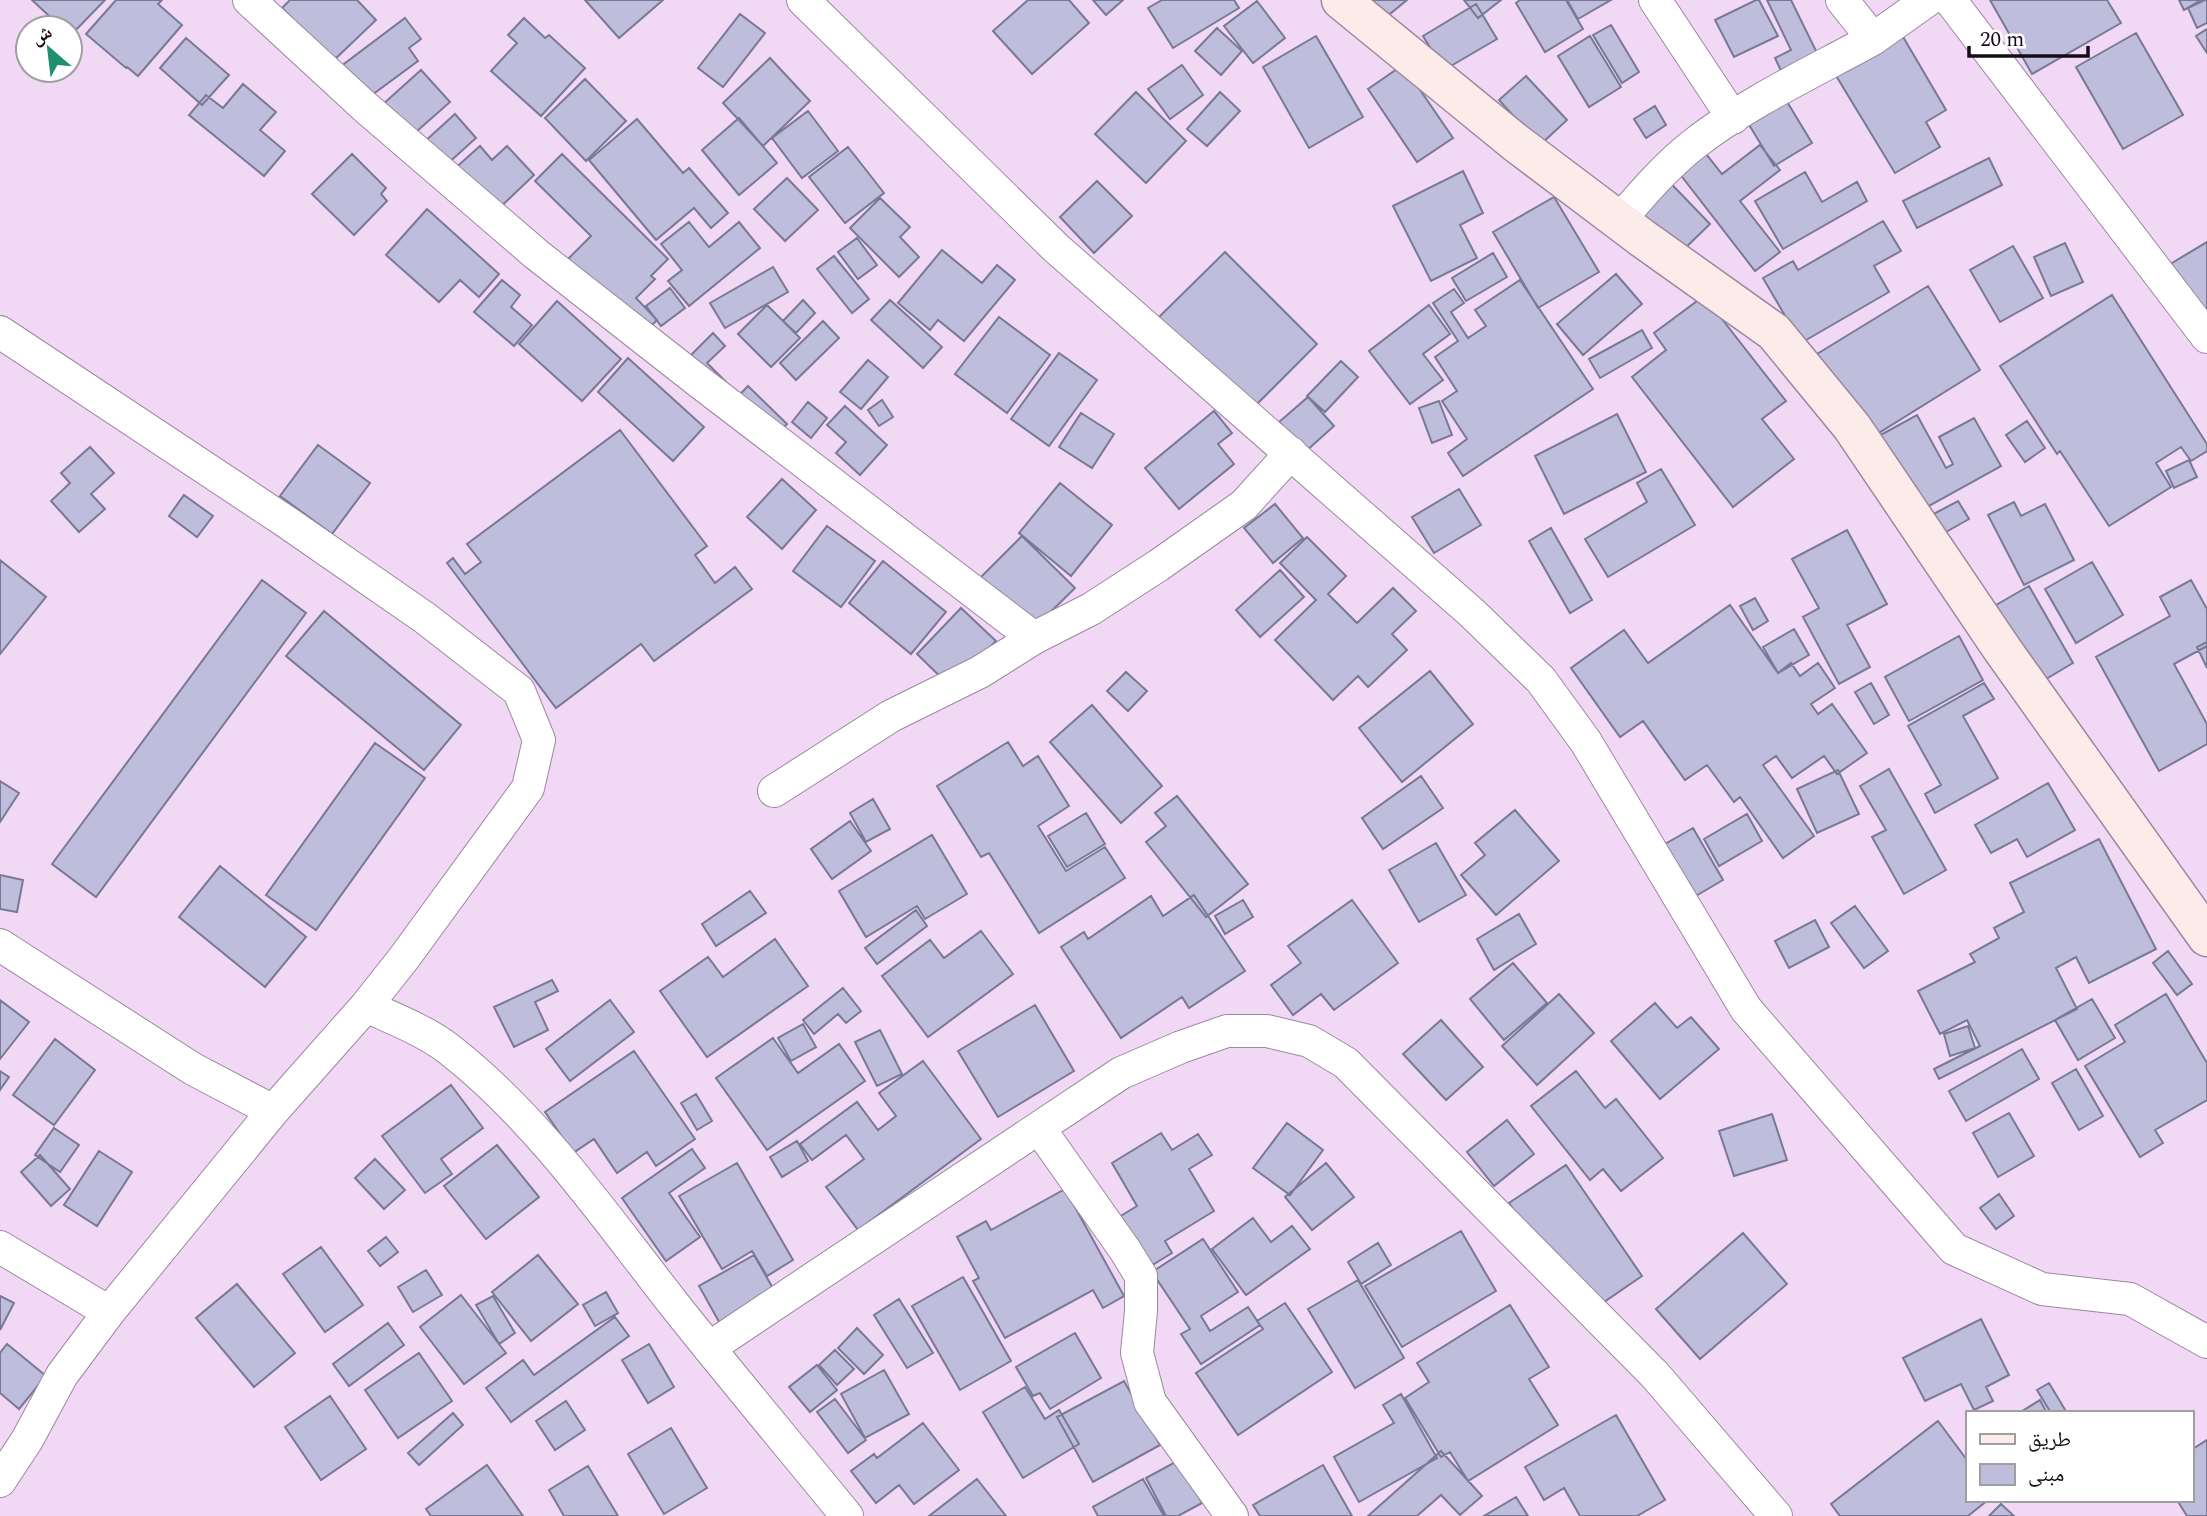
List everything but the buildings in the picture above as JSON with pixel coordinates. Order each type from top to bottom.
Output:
[{"type":"street","points":[[248,0],[364,106],[536,254],[1034,638]]},
{"type":"street","points":[[803,0],[1056,248],[1472,613],[1541,680],[1586,742],[1746,1009],[1954,1249],[2042,1289],[2130,1299],[2207,1342]]},
{"type":"street","points":[[1341,0],[1516,143],[1774,332],[1852,428],[2002,649],[2207,937]]},
{"type":"street","points":[[1654,0],[1733,118]]},
{"type":"street","points":[[1842,0],[1873,39]]},
{"type":"street","points":[[1619,221],[1647,188],[1693,145],[1760,100],[1873,39],[1928,0]]},
{"type":"street","points":[[1951,0],[2207,337]]},
{"type":"street","points":[[0,332],[285,520],[425,618],[519,691],[539,740],[527,788],[404,958],[366,1006],[273,1111],[108,1312],[62,1375],[27,1440],[0,1480]]},
{"type":"street","points":[[774,791],[891,716],[980,672],[1034,638],[1091,609],[1159,565],[1244,505],[1291,453]]},
{"type":"street","points":[[0,946],[193,1069],[273,1111]]},
{"type":"street","points":[[366,1006],[448,1048],[513,1106],[574,1177],[709,1348],[847,1516]]},
{"type":"street","points":[[709,1348],[1121,1073],[1227,1031],[1267,1031],[1309,1041],[1346,1063],[1645,1365],[1776,1516]]},
{"type":"street","points":[[1039,1128],[1141,1276],[1142,1311],[1137,1353],[1150,1402],[1233,1516]]},
{"type":"street","points":[[0,1247],[108,1312]]}]
